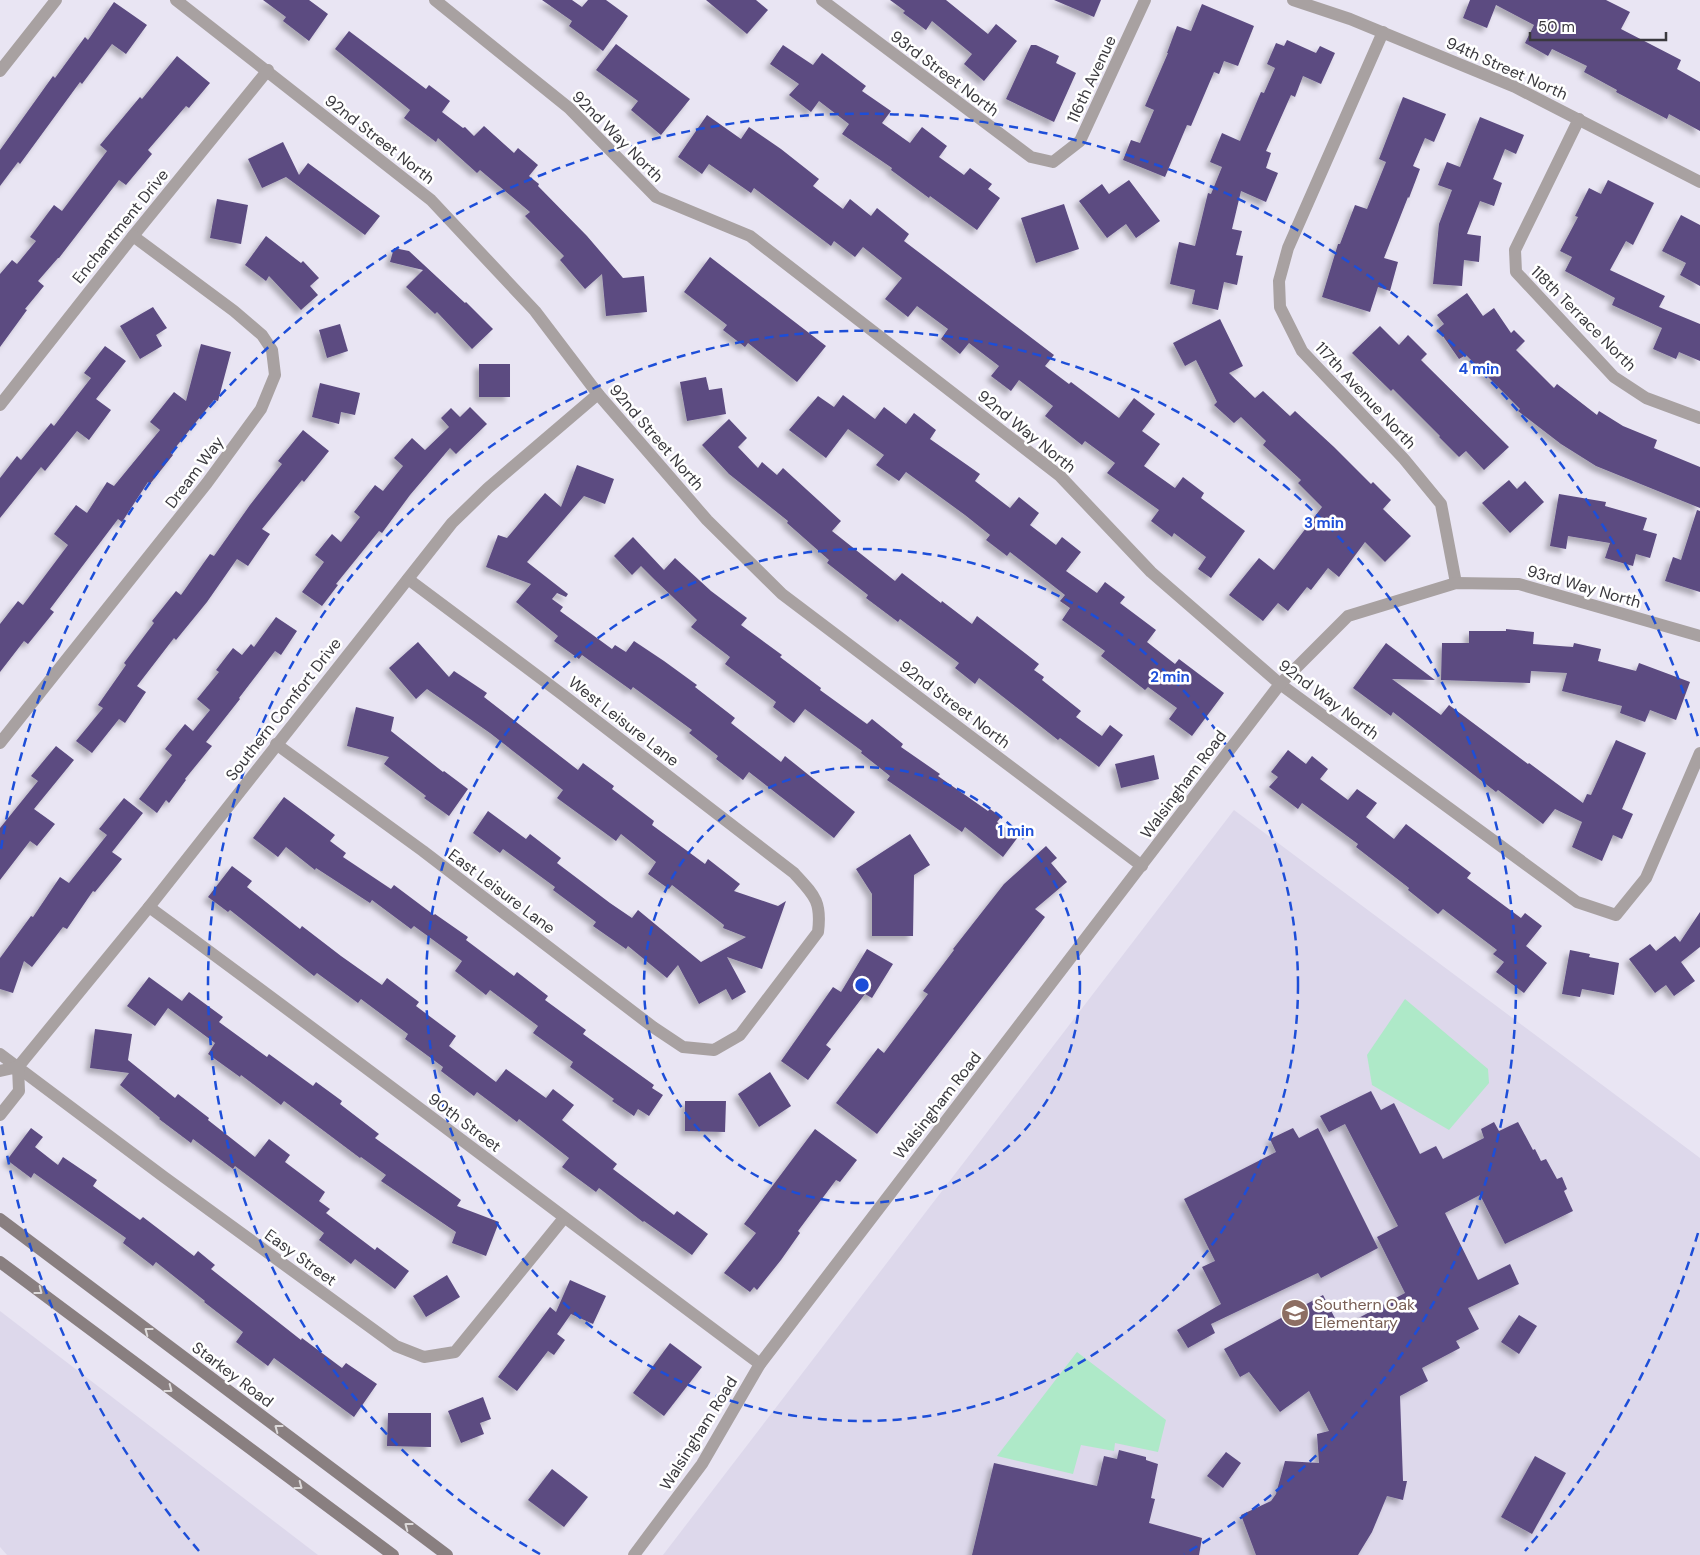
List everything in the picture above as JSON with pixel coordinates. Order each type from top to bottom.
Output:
[{"type":"main road","name":"Starkey Road","points":[[0,1219],[447,1555]]},
{"type":"main road","points":[[0,1262],[393,1555]]},
{"type":"street","points":[[0,71],[56,0]]},
{"type":"street","name":"92nd Street North","points":[[176,0],[268,70],[431,200],[535,311],[598,394],[707,520],[782,594],[1142,866]]},
{"type":"street","name":"92nd Way North","points":[[435,0],[568,108],[656,197],[750,236],[1060,476],[1150,572],[1280,684],[1577,902],[1616,915],[1646,878],[1700,753]]},
{"type":"street","name":"93rd Street North","points":[[822,0],[1030,157],[1053,162]]},
{"type":"street","name":"116th Avenue","points":[[1053,162],[1080,141],[1145,0]]},
{"type":"street","name":"94th Street North","points":[[1293,0],[1350,18],[1515,87],[1700,182]]},
{"type":"street","name":"117th Avenue North","points":[[1382,32],[1288,248],[1279,281],[1280,307],[1302,351],[1404,459],[1441,504],[1456,583]]},
{"type":"street","name":"Enchantment Drive","points":[[0,405],[133,236],[268,70]]},
{"type":"street","name":"118th Terrace North","points":[[1579,119],[1515,250],[1516,272],[1614,377],[1646,398],[1700,418]]},
{"type":"street","name":"Dream Way","points":[[0,743],[207,483],[261,409],[275,376],[272,350],[262,335],[133,236]]},
{"type":"street","name":"Southern Comfort Drive","points":[[18,1068],[149,907],[452,523],[598,394]]},
{"type":"street","name":"West Leisure Lane","points":[[408,579],[563,695],[794,873],[815,896],[820,915],[818,932],[740,1036],[714,1050]]},
{"type":"street","name":"93rd Way North","points":[[1280,684],[1348,616],[1456,583],[1519,584],[1700,636]]},
{"type":"street","name":"Walsingham Road","points":[[634,1555],[702,1464],[760,1364],[1280,684]]},
{"type":"street","name":"East Leisure Lane","points":[[276,744],[423,851],[653,1027],[683,1047],[714,1050]]},
{"type":"street","name":"90th Street","points":[[149,907],[292,1011],[760,1364]]},
{"type":"street","name":"Easy Street","points":[[0,1054],[164,1177],[396,1346],[424,1357],[455,1352],[564,1218]]},
{"type":"street","points":[[0,1071],[18,1068],[19,1090],[0,1115]]},
{"type":"shaded area","points":[[1234,810],[1700,1158],[1700,1555],[663,1555]]},
{"type":"shaded area","points":[[0,1311],[318,1555],[7,1555],[0,1547]]},
{"type":"green space","points":[[1405,999],[1488,1069],[1489,1083],[1449,1130],[1372,1085],[1367,1055]]},
{"type":"green space","points":[[1077,1352],[1166,1420],[1158,1452],[1115,1443],[1114,1451],[1081,1445],[1073,1474],[997,1456]]},
{"type":"building","points":[[263,0],[309,0],[328,14],[309,41],[283,21],[286,17]]},
{"type":"building","points":[[542,0],[572,0],[582,7],[588,0],[606,0],[628,16],[603,51],[569,26],[572,21]]},
{"type":"building","points":[[706,0],[756,0],[768,10],[747,34]]},
{"type":"building","points":[[890,0],[946,0],[988,34],[996,24],[1017,41],[984,81],[964,64],[972,54],[932,21],[926,30],[903,13],[905,11]]},
{"type":"building","points":[[1054,0],[1101,0],[1094,17]]},
{"type":"building","points":[[1470,0],[1606,0],[1630,12],[1621,29],[1681,60],[1677,69],[1700,82],[1700,131],[1669,114],[1667,119],[1616,92],[1617,90],[1584,72],[1587,66],[1552,49],[1548,56],[1525,43],[1534,25],[1496,5],[1487,28],[1463,18]]},
{"type":"building","points":[[114,2],[147,25],[126,54],[112,44],[82,84],[80,82],[20,164],[18,162],[0,186],[0,150],[53,76],[55,78],[85,37],[88,40]]},
{"type":"building","points":[[1202,4],[1254,26],[1238,66],[1224,61],[1219,74],[1214,72],[1191,126],[1187,125],[1165,177],[1123,160],[1131,140],[1140,143],[1154,110],[1145,106],[1168,53],[1177,26],[1191,31]]},
{"type":"building","points":[[349,31],[426,89],[429,85],[450,101],[442,112],[463,128],[465,127],[474,136],[484,126],[514,153],[518,148],[538,165],[529,176],[539,184],[538,186],[587,236],[623,278],[644,276],[647,312],[606,316],[602,274],[585,289],[560,260],[564,256],[525,216],[530,212],[480,170],[477,173],[438,138],[436,142],[404,118],[410,110],[335,49]]},
{"type":"building","points":[[1287,40],[1316,53],[1320,46],[1335,53],[1321,84],[1303,76],[1295,97],[1291,95],[1266,151],[1271,153],[1266,168],[1278,173],[1266,202],[1241,191],[1232,229],[1242,231],[1236,255],[1243,256],[1237,285],[1224,282],[1218,310],[1192,304],[1195,290],[1170,284],[1179,242],[1195,246],[1208,193],[1211,194],[1222,167],[1210,162],[1222,133],[1240,141],[1261,92],[1264,93],[1275,68],[1267,64],[1276,43],[1284,46]]},
{"type":"building","points":[[616,44],[690,99],[661,135],[631,110],[638,101],[596,70]]},
{"type":"building","points":[[783,45],[813,65],[822,53],[866,86],[862,91],[891,111],[882,123],[910,143],[922,127],[947,146],[939,157],[964,175],[970,168],[992,184],[988,189],[1000,198],[977,230],[930,196],[929,198],[891,170],[892,168],[842,134],[849,124],[819,101],[811,112],[789,95],[799,84],[770,64]]},
{"type":"building","points":[[1031,45],[1036,45],[1059,56],[1056,63],[1076,73],[1054,122],[1006,99]]},
{"type":"building","points":[[177,56],[210,83],[189,108],[186,106],[148,150],[152,154],[126,185],[119,180],[59,258],[38,281],[44,286],[25,309],[27,310],[0,347],[0,274],[12,260],[17,264],[36,241],[30,237],[54,205],[62,211],[107,151],[100,145],[140,97],[142,99]]},
{"type":"building","points":[[1403,97],[1446,114],[1434,142],[1425,138],[1413,166],[1420,169],[1384,258],[1398,262],[1390,291],[1378,287],[1370,312],[1322,297],[1338,244],[1340,244],[1355,205],[1367,209],[1386,162],[1379,159]]},
{"type":"building","points":[[707,115],[741,139],[749,127],[781,149],[819,179],[813,186],[843,209],[850,199],[871,216],[877,208],[909,234],[904,241],[1054,355],[1045,366],[1069,384],[1071,382],[1119,418],[1134,398],[1155,414],[1142,431],[1160,444],[1144,466],[1175,488],[1183,477],[1204,493],[1201,498],[1245,531],[1211,578],[1198,569],[1206,557],[1174,533],[1172,537],[1151,521],[1159,510],[1107,473],[1115,463],[1085,441],[1082,445],[1045,416],[1053,406],[1019,380],[1011,391],[991,376],[999,366],[969,343],[960,354],[941,339],[948,329],[917,306],[908,317],[885,299],[902,278],[863,247],[855,257],[834,241],[831,246],[754,188],[751,193],[709,164],[702,174],[678,157]]},
{"type":"building","points":[[1480,117],[1524,135],[1516,154],[1505,149],[1493,179],[1502,183],[1494,206],[1480,201],[1467,234],[1481,236],[1479,262],[1464,260],[1462,286],[1433,284],[1439,224],[1452,190],[1438,185],[1447,162],[1460,167]]},
{"type":"building","points":[[283,142],[299,175],[308,163],[380,216],[365,235],[286,177],[262,188],[248,159]]},
{"type":"building","points":[[1129,180],[1160,221],[1136,238],[1126,224],[1107,238],[1079,201],[1102,184],[1109,194]]},
{"type":"building","points":[[1608,180],[1654,203],[1633,245],[1626,241],[1610,270],[1665,296],[1659,307],[1700,324],[1700,361],[1679,352],[1676,359],[1653,349],[1662,328],[1612,305],[1615,298],[1565,271],[1572,257],[1560,251],[1578,217],[1575,216],[1589,188],[1601,194]]},
{"type":"building","points":[[217,199],[248,205],[241,244],[210,238]]},
{"type":"building","points":[[1064,204],[1079,249],[1036,263],[1021,218]]},
{"type":"building","points":[[1681,215],[1700,225],[1700,286],[1680,275],[1686,263],[1662,251]]},
{"type":"building","points":[[266,236],[301,263],[303,261],[319,278],[310,286],[318,295],[301,310],[269,276],[266,281],[245,265]]},
{"type":"building","points":[[394,248],[409,251],[493,329],[472,349],[437,312],[435,314],[406,287],[423,270],[390,262]]},
{"type":"building","points":[[710,257],[826,346],[797,382],[748,343],[745,347],[723,330],[727,325],[684,292]]},
{"type":"building","points":[[1467,293],[1483,316],[1494,308],[1511,333],[1514,330],[1525,341],[1516,350],[1554,388],[1557,384],[1597,415],[1599,411],[1623,426],[1657,440],[1654,448],[1700,467],[1700,508],[1596,466],[1561,444],[1518,411],[1520,409],[1466,355],[1459,359],[1438,329],[1444,324],[1437,315]]},
{"type":"building","points":[[153,307],[167,328],[156,335],[162,346],[140,359],[120,326]]},
{"type":"building","points":[[1220,319],[1243,366],[1229,373],[1255,398],[1263,391],[1290,416],[1295,411],[1371,484],[1373,482],[1391,500],[1383,509],[1411,536],[1385,562],[1365,542],[1339,577],[1328,568],[1311,590],[1307,587],[1288,611],[1278,603],[1263,621],[1229,595],[1259,558],[1274,570],[1322,507],[1298,483],[1301,480],[1263,445],[1266,441],[1241,417],[1234,423],[1214,405],[1217,402],[1196,360],[1185,366],[1173,343]]},
{"type":"building","points":[[340,324],[348,351],[327,358],[319,330]]},
{"type":"building","points":[[1380,326],[1399,345],[1408,335],[1427,354],[1421,360],[1509,447],[1484,470],[1466,451],[1459,457],[1393,389],[1391,391],[1352,353]]},
{"type":"building","points":[[201,344],[231,352],[218,401],[214,400],[171,453],[173,455],[150,484],[148,482],[122,522],[118,519],[50,609],[54,612],[28,644],[24,641],[0,672],[0,624],[18,601],[23,605],[68,545],[54,534],[76,505],[87,513],[107,482],[114,486],[160,430],[150,422],[174,392],[186,401]]},
{"type":"building","points":[[105,346],[126,361],[96,399],[111,410],[89,440],[77,431],[45,471],[41,467],[0,518],[0,478],[17,456],[21,460],[51,423],[54,426],[91,378],[84,373]]},
{"type":"building","points":[[479,364],[510,364],[510,397],[479,397]]},
{"type":"building","points":[[706,377],[709,390],[722,388],[726,414],[687,421],[680,382]]},
{"type":"building","points":[[320,383],[360,393],[355,415],[341,412],[339,424],[312,417]]},
{"type":"building","points":[[843,395],[875,419],[884,407],[906,424],[914,413],[936,430],[930,439],[980,474],[975,481],[1010,508],[1019,497],[1039,513],[1030,525],[1056,545],[1062,537],[1081,552],[1066,571],[1097,593],[1105,582],[1125,597],[1120,603],[1156,630],[1147,642],[1175,664],[1179,659],[1224,693],[1192,736],[1169,719],[1177,708],[1148,687],[1145,690],[1101,656],[1105,651],[1062,620],[1070,608],[1060,601],[1065,595],[1010,552],[1007,556],[986,540],[990,535],[965,515],[906,472],[899,481],[876,465],[884,455],[848,429],[826,458],[789,430],[818,396],[834,407]]},
{"type":"building","points":[[470,407],[487,424],[456,454],[450,448],[410,495],[382,533],[379,531],[336,584],[338,585],[322,606],[302,592],[324,562],[315,555],[332,534],[341,542],[360,517],[354,512],[375,485],[383,491],[403,466],[394,458],[412,438],[425,450],[449,427],[441,418],[451,408],[460,417]]},
{"type":"building","points":[[729,419],[747,438],[738,447],[758,468],[762,462],[777,475],[783,468],[841,521],[832,531],[895,581],[902,573],[972,624],[977,616],[1039,664],[1034,670],[1044,677],[1042,680],[1081,711],[1076,717],[1102,736],[1110,725],[1123,735],[1099,767],[1060,738],[1058,740],[979,678],[975,684],[955,668],[959,663],[900,619],[898,622],[866,598],[868,595],[827,563],[829,560],[787,523],[788,521],[729,474],[702,445]]},
{"type":"building","points":[[303,430],[329,451],[304,482],[302,480],[262,529],[270,534],[248,566],[237,559],[207,602],[176,640],[174,638],[137,686],[146,692],[125,723],[119,719],[92,753],[76,741],[103,708],[98,705],[126,665],[124,663],[154,623],[152,621],[176,591],[181,595],[210,554],[214,556],[282,464],[278,461]]},
{"type":"building","points":[[577,465],[614,479],[605,504],[584,496],[527,562],[568,594],[566,597],[557,593],[552,599],[563,607],[560,611],[612,649],[615,645],[626,652],[634,641],[664,661],[697,685],[695,687],[735,718],[731,723],[781,762],[785,756],[855,812],[834,838],[749,772],[743,780],[716,759],[718,756],[689,733],[692,730],[633,687],[631,690],[582,655],[579,659],[554,641],[558,636],[516,602],[531,584],[486,567],[498,535],[507,538],[545,493],[561,507]]},
{"type":"building","points":[[1509,480],[1517,489],[1525,481],[1544,502],[1510,533],[1482,503]]},
{"type":"building","points":[[1559,494],[1606,502],[1605,506],[1647,518],[1643,530],[1657,534],[1650,558],[1636,554],[1633,566],[1605,558],[1610,543],[1568,536],[1566,549],[1550,546]]},
{"type":"building","points":[[1697,510],[1700,511],[1700,592],[1665,581],[1673,557],[1681,560]]},
{"type":"building","points":[[633,537],[664,570],[675,558],[711,591],[747,618],[741,625],[782,655],[780,657],[821,688],[820,690],[867,724],[872,719],[903,744],[901,747],[940,774],[938,776],[988,811],[990,809],[1001,817],[997,822],[1018,837],[1003,857],[965,827],[962,832],[887,780],[890,776],[861,753],[862,751],[805,709],[794,723],[773,707],[776,702],[725,664],[730,657],[691,627],[697,620],[641,566],[632,575],[614,556]]},
{"type":"building","points":[[276,617],[297,631],[281,655],[275,651],[206,742],[212,746],[185,779],[169,803],[166,800],[157,813],[139,799],[172,755],[165,749],[185,724],[193,731],[210,710],[197,699],[219,672],[216,670],[233,648],[242,655],[251,644],[254,647]]},
{"type":"building","points":[[1506,629],[1534,632],[1533,644],[1573,647],[1574,643],[1601,649],[1598,661],[1636,671],[1639,663],[1690,682],[1676,720],[1650,710],[1645,722],[1620,713],[1622,706],[1562,691],[1567,673],[1531,671],[1530,683],[1441,680],[1442,643],[1469,643],[1469,631],[1506,631]]},
{"type":"building","points":[[418,642],[449,677],[454,671],[487,693],[484,697],[578,770],[583,763],[614,786],[612,789],[654,821],[652,825],[705,864],[708,859],[740,884],[734,891],[778,906],[786,901],[762,969],[727,957],[746,992],[732,1000],[726,989],[699,1004],[678,965],[667,978],[628,946],[626,949],[593,926],[596,922],[553,890],[555,887],[503,849],[500,853],[473,833],[488,811],[526,839],[530,834],[561,858],[557,863],[610,903],[632,918],[638,910],[701,962],[746,937],[723,928],[724,925],[672,885],[669,889],[648,874],[656,862],[621,834],[616,841],[557,798],[563,790],[490,733],[427,689],[416,699],[389,668]]},
{"type":"building","points":[[1386,643],[1435,680],[1392,679],[1441,715],[1449,705],[1583,803],[1587,794],[1591,795],[1616,740],[1646,753],[1622,809],[1633,814],[1622,839],[1613,835],[1602,861],[1572,847],[1582,822],[1555,809],[1543,824],[1498,790],[1496,792],[1393,712],[1391,716],[1353,688]]},
{"type":"building","points":[[356,707],[394,717],[391,731],[468,789],[449,816],[424,798],[426,796],[384,764],[389,757],[347,746]]},
{"type":"building","points":[[56,746],[74,760],[34,809],[55,824],[37,846],[30,841],[0,880],[0,828],[38,781],[31,776]]},
{"type":"building","points":[[1288,750],[1306,764],[1312,756],[1328,769],[1320,779],[1348,800],[1357,789],[1377,803],[1366,817],[1394,839],[1406,824],[1471,873],[1467,878],[1521,918],[1525,913],[1542,926],[1526,946],[1547,963],[1524,993],[1496,972],[1504,962],[1493,954],[1497,950],[1443,909],[1438,914],[1408,890],[1409,888],[1356,847],[1358,844],[1302,803],[1298,809],[1269,787],[1278,777],[1271,772]]},
{"type":"building","points":[[1154,755],[1159,779],[1121,788],[1115,764]]},
{"type":"building","points":[[284,797],[335,835],[330,841],[346,853],[343,857],[391,889],[394,885],[434,915],[468,937],[466,940],[514,976],[517,972],[548,996],[545,1000],[586,1030],[583,1034],[654,1085],[652,1088],[663,1095],[649,1116],[638,1109],[634,1116],[612,1101],[614,1099],[570,1067],[573,1062],[533,1033],[538,1026],[490,990],[486,995],[455,971],[462,961],[414,926],[411,929],[372,900],[370,903],[316,868],[315,870],[286,847],[278,857],[253,838]]},
{"type":"building","points":[[124,798],[143,813],[112,852],[122,859],[95,892],[93,891],[67,929],[63,927],[32,967],[24,961],[13,993],[0,989],[0,958],[31,916],[33,917],[60,877],[69,883],[107,835],[99,829]]},
{"type":"building","points":[[910,834],[930,865],[914,875],[913,936],[872,936],[872,894],[856,869]]},
{"type":"building","points":[[1046,846],[1057,858],[1051,863],[1067,882],[1035,909],[1045,917],[877,1134],[836,1103],[878,1048],[884,1053],[928,994],[923,991],[1004,884]]},
{"type":"building","points":[[232,866],[252,881],[247,887],[300,929],[302,926],[382,985],[387,978],[419,1002],[416,1006],[456,1036],[449,1046],[496,1082],[506,1069],[546,1098],[553,1089],[574,1105],[562,1120],[617,1164],[613,1169],[674,1215],[677,1211],[708,1234],[692,1255],[643,1222],[599,1188],[596,1192],[562,1167],[569,1158],[519,1119],[517,1122],[477,1092],[474,1096],[441,1071],[443,1067],[405,1039],[408,1034],[361,999],[358,1003],[317,973],[314,976],[230,910],[228,912],[208,897]]},
{"type":"building","points":[[1700,912],[1700,947],[1681,962],[1695,981],[1674,996],[1666,985],[1655,993],[1629,959],[1650,944],[1656,951],[1675,936],[1680,942]]},
{"type":"building","points":[[867,949],[893,964],[872,998],[865,994],[826,1045],[831,1049],[808,1080],[781,1061],[833,987],[841,992]]},
{"type":"building","points":[[1570,950],[1590,954],[1589,957],[1619,963],[1614,995],[1582,989],[1580,997],[1562,994]]},
{"type":"building","points":[[149,977],[182,1001],[189,992],[223,1017],[219,1022],[267,1057],[269,1054],[313,1086],[316,1082],[342,1101],[340,1104],[379,1134],[375,1138],[461,1200],[457,1206],[499,1222],[486,1256],[452,1243],[456,1232],[381,1181],[386,1175],[360,1158],[284,1101],[281,1105],[241,1075],[240,1077],[208,1054],[215,1043],[168,1008],[155,1026],[127,1006]]},
{"type":"building","points":[[95,1029],[132,1034],[128,1060],[175,1098],[178,1094],[255,1157],[269,1139],[290,1155],[285,1162],[325,1192],[319,1201],[330,1209],[326,1213],[375,1250],[377,1247],[409,1271],[395,1289],[355,1259],[351,1264],[319,1240],[324,1233],[235,1166],[233,1169],[193,1139],[191,1143],[159,1119],[120,1085],[129,1073],[90,1068]]},
{"type":"building","points":[[770,1072],[791,1106],[759,1127],[738,1094]]},
{"type":"building","points":[[1371,1091],[1381,1110],[1394,1103],[1420,1154],[1436,1146],[1443,1159],[1484,1138],[1481,1129],[1494,1122],[1499,1131],[1518,1122],[1541,1161],[1546,1159],[1557,1179],[1562,1177],[1567,1189],[1564,1191],[1573,1211],[1505,1244],[1480,1195],[1445,1213],[1478,1280],[1510,1264],[1519,1284],[1468,1308],[1479,1329],[1456,1341],[1460,1348],[1422,1368],[1428,1381],[1400,1396],[1403,1481],[1407,1481],[1403,1500],[1387,1496],[1372,1532],[1358,1555],[1256,1555],[1241,1515],[1271,1501],[1276,1494],[1285,1461],[1319,1463],[1317,1434],[1329,1431],[1309,1391],[1280,1412],[1249,1372],[1240,1377],[1224,1349],[1323,1295],[1340,1328],[1405,1293],[1377,1237],[1398,1226],[1345,1124],[1329,1132],[1320,1116]]},
{"type":"building","points":[[685,1101],[726,1101],[725,1132],[685,1131]]},
{"type":"building","points":[[31,1128],[43,1137],[35,1147],[58,1165],[63,1157],[97,1180],[93,1186],[140,1220],[143,1217],[194,1256],[198,1251],[215,1265],[211,1269],[301,1340],[302,1338],[342,1368],[346,1363],[377,1384],[354,1417],[274,1358],[268,1366],[236,1342],[243,1332],[156,1262],[153,1266],[123,1243],[126,1238],[34,1173],[31,1178],[7,1160]]},
{"type":"building","points":[[1293,1128],[1299,1138],[1318,1128],[1378,1248],[1321,1278],[1318,1273],[1211,1324],[1215,1333],[1188,1348],[1177,1330],[1221,1304],[1202,1267],[1215,1261],[1184,1199],[1276,1152],[1270,1139]]},
{"type":"building","points":[[815,1129],[857,1160],[840,1182],[836,1180],[798,1231],[800,1233],[781,1260],[757,1290],[754,1287],[750,1292],[724,1273],[756,1233],[744,1224]]},
{"type":"building","points":[[447,1275],[460,1297],[426,1317],[413,1296]]},
{"type":"building","points":[[570,1280],[606,1296],[593,1324],[571,1314],[557,1334],[565,1340],[554,1355],[548,1351],[517,1391],[498,1377],[550,1307],[556,1312]]},
{"type":"building","points":[[1519,1315],[1537,1326],[1519,1354],[1501,1342]]},
{"type":"building","points":[[670,1343],[702,1367],[664,1416],[633,1393]]},
{"type":"building","points":[[483,1397],[491,1419],[480,1423],[484,1434],[461,1443],[448,1411]]},
{"type":"building","points":[[388,1413],[431,1413],[431,1447],[387,1446]]},
{"type":"building","points":[[1119,1450],[1146,1457],[1146,1460],[1158,1464],[1151,1498],[1155,1499],[1149,1523],[1202,1538],[1199,1555],[972,1555],[994,1463],[1097,1486],[1104,1456],[1117,1459]]},
{"type":"building","points":[[1226,1452],[1241,1463],[1223,1488],[1207,1476]]},
{"type":"building","points":[[1535,1456],[1566,1473],[1532,1534],[1501,1517]]},
{"type":"building","points":[[552,1469],[588,1497],[564,1527],[528,1500]]},
{"type":"place","name":"Southern Oak Elementary","points":[[1295,1313]]}]
